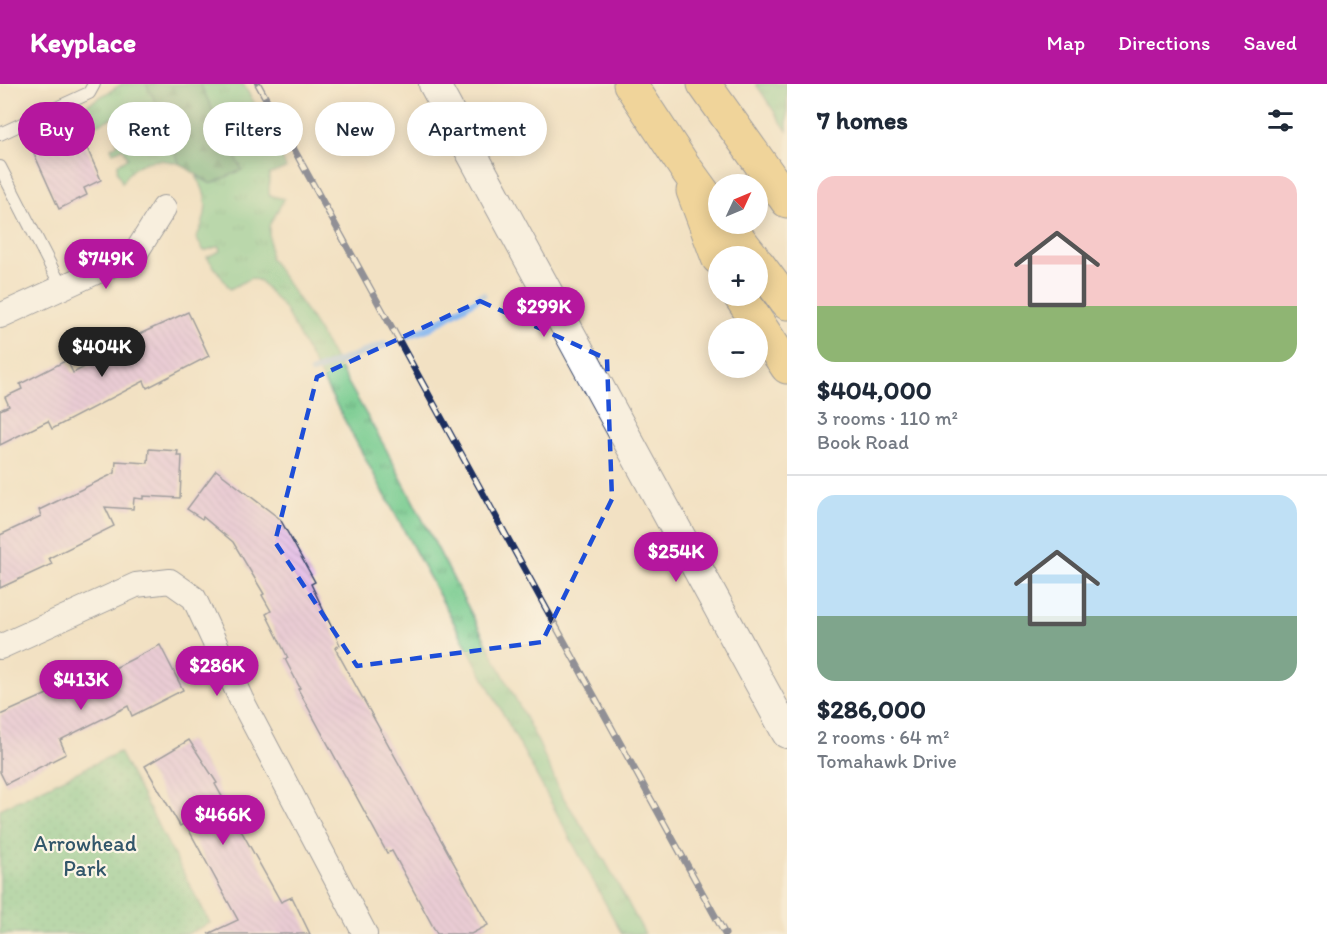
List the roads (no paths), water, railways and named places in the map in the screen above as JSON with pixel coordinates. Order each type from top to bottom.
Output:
[{"type":"highway","points":[[630,84],[708,199]]},
{"type":"highway","points":[[704,84],[787,201]]},
{"type":"highway","points":[[684,166],[714,246]]},
{"type":"highway","points":[[735,234],[744,246]]},
{"type":"highway","points":[[768,277],[787,303]]},
{"type":"highway","points":[[747,306],[787,367]]},
{"type":"street","points":[[434,84],[787,733]]},
{"type":"street","points":[[0,316],[135,254],[164,208]]},
{"type":"street","points":[[0,647],[136,585],[170,581],[194,598],[241,699],[365,934]]},
{"type":"lane","points":[[0,134],[89,93],[94,84]]},
{"type":"lane","points":[[0,167],[62,288]]},
{"type":"waterway","points":[[407,336],[429,328],[483,295]]},
{"type":"waterway","points":[[312,372],[385,344]]},
{"type":"railway","points":[[258,84],[725,934]]},
{"type":"park label","name":"Arrowhead Park","points":[[85,856]]}]
